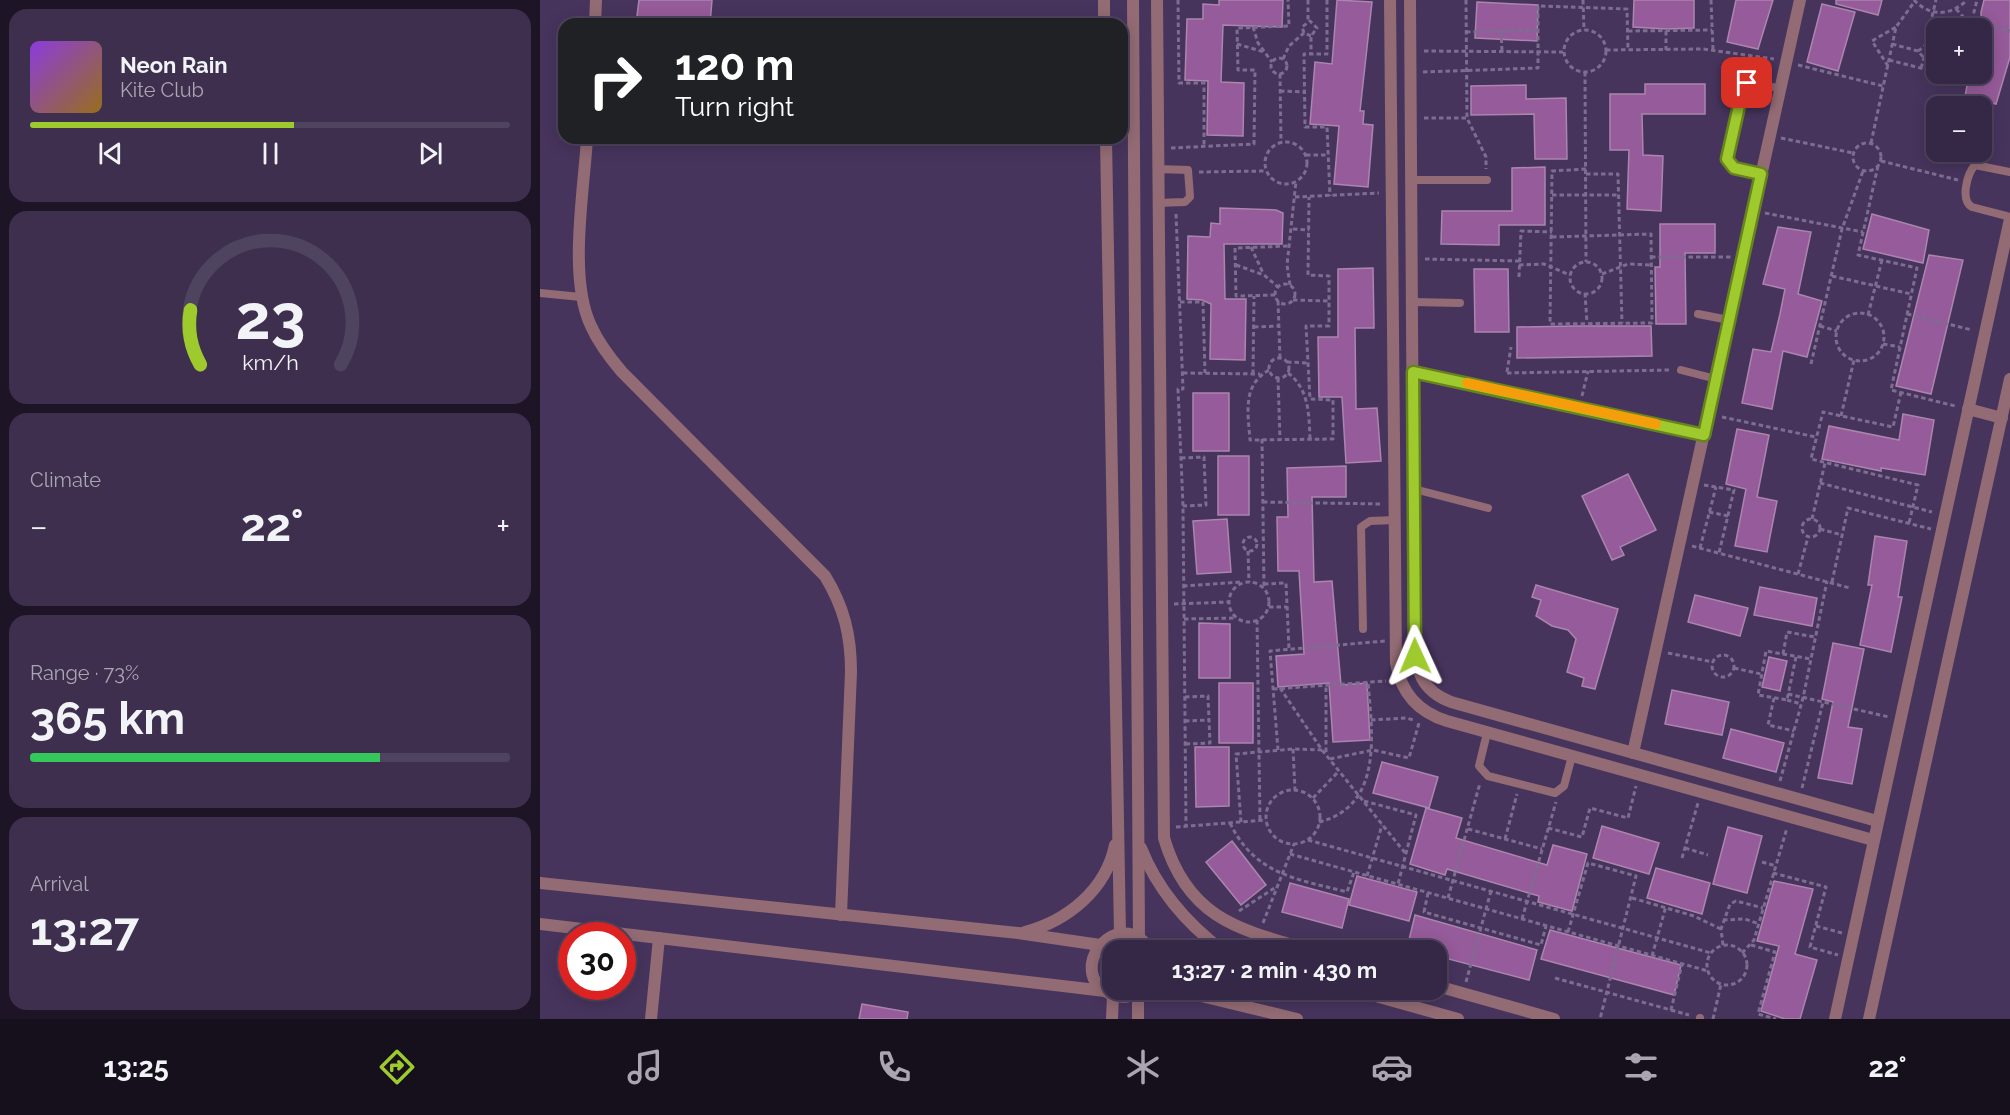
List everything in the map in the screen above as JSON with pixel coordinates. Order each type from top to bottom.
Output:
[{"type":"street","points":[[594,18],[596,0]]},
{"type":"street","points":[[1104,0],[1104,18]]},
{"type":"street","points":[[1102,987],[1096,981],[1092,969],[1093,956],[1100,945],[1120,934],[1139,939],[1133,0]]},
{"type":"street","points":[[1157,0],[1163,828],[1169,856],[1187,888],[1206,908],[1223,921],[1276,940]]},
{"type":"street","points":[[1390,0],[1396,663],[1400,680],[1408,696],[1422,710],[1436,718],[1873,840]]},
{"type":"street","points":[[1410,0],[1415,656],[1416,668],[1424,683],[1435,695],[1451,702],[1877,821]]},
{"type":"street","points":[[1633,753],[1800,0]]},
{"type":"street","points":[[587,144],[579,273],[581,297],[590,325],[604,350],[622,372],[825,576],[838,597],[847,621],[851,646],[842,915]]},
{"type":"street","points":[[1106,144],[1120,934]]},
{"type":"street","points":[[1835,1019],[2010,218]]},
{"type":"street","points":[[1413,372],[1704,435]]},
{"type":"street","points":[[1869,1019],[2010,379]]},
{"type":"street","points":[[1968,409],[2002,418]]},
{"type":"street","points":[[1116,710],[1137,711]]},
{"type":"street","points":[[1018,933],[1060,919],[1094,890],[1114,850],[1118,829]]},
{"type":"street","points":[[1139,843],[1149,868],[1170,900],[1196,929],[1210,940]]},
{"type":"street","points":[[540,883],[1018,933],[1100,945]]},
{"type":"street","points":[[540,924],[1102,992]]},
{"type":"street","points":[[651,1019],[659,938]]},
{"type":"street","points":[[1447,989],[1554,1019]]},
{"type":"street","points":[[1110,1000],[1112,1019]]},
{"type":"street","points":[[1138,1019],[1139,1000]]},
{"type":"street","points":[[1226,1000],[1297,1019]]},
{"type":"street","points":[[1390,1000],[1458,1019]]},
{"type":"lane","points":[[1761,174],[1731,166],[1727,156],[1745,85],[1754,82],[1780,88]]},
{"type":"lane","points":[[2010,172],[1978,164],[1972,167],[1964,197],[1969,206],[2010,218]]},
{"type":"lane","points":[[1157,169],[1183,168],[1189,172],[1190,199],[1187,202],[1157,203]]},
{"type":"lane","points":[[1412,180],[1486,180]]},
{"type":"lane","points":[[540,293],[581,297]]},
{"type":"lane","points":[[1413,302],[1460,303]]},
{"type":"lane","points":[[1698,314],[1729,320]]},
{"type":"lane","points":[[1682,370],[1716,380]]},
{"type":"lane","points":[[1414,489],[1488,508]]},
{"type":"lane","points":[[1363,629],[1361,527],[1370,521],[1396,520]]},
{"type":"lane","points":[[1487,733],[1479,762],[1483,772],[1519,784],[1559,792],[1564,786],[1572,756]]},
{"type":"path","points":[[1178,0],[1179,83],[1204,83],[1204,147]]},
{"type":"path","points":[[1157,148],[1254,144],[1256,70],[1238,70],[1237,28],[1289,26],[1288,0]]},
{"type":"path","points":[[1308,0],[1308,21],[1302,27],[1304,33],[1311,36]]},
{"type":"path","points":[[1327,0],[1327,54],[1304,54],[1305,127],[1327,128],[1330,196]]},
{"type":"path","points":[[1466,0],[1467,118],[1486,157],[1486,180]]},
{"type":"path","points":[[1583,0],[1584,30]]},
{"type":"path","points":[[1711,0],[1713,50]]},
{"type":"path","points":[[1931,18],[1936,0]]},
{"type":"path","points":[[1871,143],[1896,27],[1914,1],[1932,12],[1944,13],[1956,9],[1967,0]]},
{"type":"path","points":[[1973,18],[1977,0]]},
{"type":"path","points":[[1411,72],[1538,68],[1538,6],[1627,9],[1628,50]]},
{"type":"path","points":[[1956,9],[1964,18]]},
{"type":"path","points":[[1308,21],[1313,21],[1317,28],[1311,36],[1311,54]]},
{"type":"path","points":[[1253,27],[1258,44],[1272,62],[1273,70],[1280,74]]},
{"type":"path","points":[[1888,66],[1872,41],[1896,27]]},
{"type":"path","points":[[1992,28],[2010,31]]},
{"type":"path","points":[[1466,32],[1538,30]]},
{"type":"path","points":[[1584,30],[1601,38],[1606,50],[1602,63],[1585,72]]},
{"type":"path","points":[[1584,30],[1567,39],[1563,52],[1568,64],[1585,72]]},
{"type":"path","points":[[1628,31],[1712,30]]},
{"type":"path","points":[[1501,31],[1502,51]]},
{"type":"path","points":[[1666,31],[1666,50]]},
{"type":"path","points":[[1283,59],[1288,46],[1304,33]]},
{"type":"path","points":[[1922,68],[1924,58],[1929,54],[1925,46],[1926,41]]},
{"type":"path","points":[[1237,44],[1264,52]]},
{"type":"path","points":[[1892,45],[1918,51],[1924,58]]},
{"type":"path","points":[[1918,51],[1925,46]]},
{"type":"path","points":[[1606,50],[1713,50],[1786,62],[1883,86]]},
{"type":"path","points":[[1411,51],[1563,52]]},
{"type":"path","points":[[1272,62],[1283,59]]},
{"type":"path","points":[[1280,74],[1287,69],[1286,61],[1283,59]]},
{"type":"path","points":[[1889,60],[1926,69]]},
{"type":"path","points":[[1585,72],[1586,262]]},
{"type":"path","points":[[1280,74],[1281,142]]},
{"type":"path","points":[[1280,91],[1305,92]]},
{"type":"path","points":[[1411,119],[1467,118]]},
{"type":"path","points":[[1770,135],[1853,153]]},
{"type":"path","points":[[1266,171],[1267,153],[1281,142],[1293,143],[1306,155],[1307,167],[1296,181],[1293,229],[1287,265],[1290,285],[1294,292],[1293,300]]},
{"type":"path","points":[[1878,166],[1869,172],[1863,171],[1854,164],[1853,153],[1860,145],[1871,143],[1880,150],[1881,161],[1858,255],[1917,268],[1891,390],[1968,409]]},
{"type":"path","points":[[1306,155],[1328,155]]},
{"type":"path","points":[[1881,161],[1968,182]]},
{"type":"path","points":[[1189,172],[1266,171],[1279,183],[1296,181]]},
{"type":"path","points":[[1519,277],[1521,231],[1552,235],[1586,236],[1620,234],[1651,234],[1652,323],[1551,324],[1552,235],[1552,171],[1618,174],[1620,234],[1620,265],[1622,323]]},
{"type":"path","points":[[1811,364],[1842,229],[1863,171]]},
{"type":"path","points":[[1295,198],[1392,193]]},
{"type":"path","points":[[1552,195],[1619,195]]},
{"type":"path","points":[[1309,197],[1308,274],[1329,276],[1329,326],[1306,326],[1310,439]]},
{"type":"path","points":[[1175,203],[1183,373],[1183,389],[1178,389],[1183,506],[1186,826]]},
{"type":"path","points":[[1753,210],[1863,232]]},
{"type":"path","points":[[1293,229],[1309,230]]},
{"type":"path","points":[[1275,296],[1236,296],[1235,248],[1290,246]]},
{"type":"path","points":[[1251,247],[1264,275]]},
{"type":"path","points":[[1651,257],[1742,257]]},
{"type":"path","points":[[1412,259],[1551,265],[1570,275]]},
{"type":"path","points":[[1868,315],[1882,260]]},
{"type":"path","points":[[1585,293],[1572,285],[1570,275],[1576,265],[1586,262],[1596,265],[1602,274]]},
{"type":"path","points":[[1236,265],[1264,275],[1278,287]]},
{"type":"path","points":[[1585,293],[1598,288],[1602,274],[1620,265],[1651,265]]},
{"type":"path","points":[[1832,276],[1911,294]]},
{"type":"path","points":[[1278,287],[1290,285]]},
{"type":"path","points":[[1278,287],[1275,296],[1278,301],[1280,358]]},
{"type":"path","points":[[1585,293],[1587,323]]},
{"type":"path","points":[[1253,374],[1254,296]]},
{"type":"path","points":[[1278,301],[1286,304],[1293,300],[1329,301]]},
{"type":"path","points":[[1180,302],[1203,302],[1205,373]]},
{"type":"path","points":[[1868,315],[1874,318],[1882,330],[1883,344],[1875,356],[1861,361],[1854,360],[1839,349],[1837,331],[1849,316],[1868,315]]},
{"type":"path","points":[[1907,315],[1985,334]]},
{"type":"path","points":[[1254,327],[1279,326]]},
{"type":"path","points":[[1820,326],[1837,331]]},
{"type":"path","points":[[1883,344],[1900,348]]},
{"type":"path","points":[[1504,392],[1511,347]]},
{"type":"path","points":[[1308,363],[1287,362],[1280,358],[1273,360],[1269,370],[1262,374],[1252,386],[1248,399],[1250,440],[1333,439],[1333,400],[1308,400]]},
{"type":"path","points":[[1841,416],[1854,360]]},
{"type":"path","points":[[1287,362],[1288,373],[1301,387],[1308,400]]},
{"type":"path","points":[[1269,370],[1278,378],[1280,439]]},
{"type":"path","points":[[1507,373],[1682,370]]},
{"type":"path","points":[[1579,408],[1588,371]]},
{"type":"path","points":[[1183,373],[1262,374]]},
{"type":"path","points":[[1278,378],[1288,373]]},
{"type":"path","points":[[1901,392],[1893,427],[1823,412],[1811,459],[1918,485],[1909,524]]},
{"type":"path","points":[[1708,414],[1816,437]]},
{"type":"path","points":[[1262,439],[1264,586],[1269,608]]},
{"type":"path","points":[[1181,458],[1204,457],[1206,505],[1183,506]]},
{"type":"path","points":[[1808,537],[1803,531],[1803,524],[1812,519],[1825,463]]},
{"type":"path","points":[[1693,483],[1734,490],[1719,553]]},
{"type":"path","points":[[1820,483],[1945,515]]},
{"type":"path","points":[[1700,548],[1716,487]]},
{"type":"path","points":[[1263,502],[1395,504]]},
{"type":"path","points":[[1832,583],[1848,508],[1941,531]]},
{"type":"path","points":[[1709,512],[1728,516]]},
{"type":"path","points":[[1808,537],[1817,535],[1820,529],[1818,522],[1812,519]]},
{"type":"path","points":[[1820,529],[1842,535]]},
{"type":"path","points":[[1798,574],[1808,537]]},
{"type":"path","points":[[1247,582],[1248,551],[1243,543],[1247,538],[1253,538],[1257,546]]},
{"type":"path","points":[[1680,543],[1850,588]]},
{"type":"path","points":[[1248,551],[1254,551],[1257,546],[1263,545]]},
{"type":"path","points":[[1777,793],[1803,698],[1827,581]]},
{"type":"path","points":[[1183,586],[1247,582],[1264,586],[1286,583],[1289,649]]},
{"type":"path","points":[[1238,618],[1230,608],[1229,602],[1233,589],[1247,582]]},
{"type":"path","points":[[1161,604],[1229,602]]},
{"type":"path","points":[[1184,619],[1238,618],[1250,622],[1257,620],[1269,608],[1287,607]]},
{"type":"path","points":[[1257,620],[1260,821]]},
{"type":"path","points":[[1783,654],[1787,632],[1815,638]]},
{"type":"path","points":[[1278,750],[1270,651],[1396,641]]},
{"type":"path","points":[[1657,651],[1713,662]]},
{"type":"path","points":[[1801,704],[1758,694],[1766,651],[1811,659]]},
{"type":"path","points":[[1713,662],[1719,656],[1728,657],[1734,668],[1762,674]]},
{"type":"path","points":[[1787,700],[1796,657]]},
{"type":"path","points":[[1173,659],[1184,659]]},
{"type":"path","points":[[1713,662],[1714,671],[1720,676],[1729,675],[1734,668]]},
{"type":"path","points":[[1273,689],[1400,680]]},
{"type":"path","points":[[1320,822],[1333,819],[1361,799],[1373,750],[1368,682]]},
{"type":"path","points":[[1324,752],[1326,685]]},
{"type":"path","points":[[1280,688],[1324,752],[1406,854]]},
{"type":"path","points":[[1788,694],[1900,720]]},
{"type":"path","points":[[1185,697],[1208,696],[1210,743],[1185,744]]},
{"type":"path","points":[[1774,698],[1768,724],[1794,731]]},
{"type":"path","points":[[1799,799],[1823,702]]},
{"type":"path","points":[[1330,759],[1373,750],[1409,759],[1422,710]]},
{"type":"path","points":[[1371,720],[1409,718],[1418,725]]},
{"type":"path","points":[[1185,721],[1209,720]]},
{"type":"path","points":[[1240,822],[1236,754],[1293,749],[1324,752]]},
{"type":"path","points":[[1293,749],[1295,790]]},
{"type":"path","points":[[1313,799],[1339,771]]},
{"type":"path","points":[[1448,898],[1483,772]]},
{"type":"path","points":[[1548,828],[1582,837],[1590,808],[1628,818],[1639,775]]},
{"type":"path","points":[[1504,839],[1519,784]]},
{"type":"path","points":[[1308,840],[1320,822],[1319,810],[1313,799],[1295,790],[1282,793],[1271,801],[1266,820],[1276,837],[1294,844],[1308,840],[1711,953]]},
{"type":"path","points":[[1522,919],[1559,792]]},
{"type":"path","points":[[1682,858],[1701,792]]},
{"type":"path","points":[[1361,799],[1416,815],[1398,884]]},
{"type":"path","points":[[1742,953],[1751,945],[1759,924],[1790,817]]},
{"type":"path","points":[[1163,828],[1266,820]]},
{"type":"path","points":[[1230,823],[1250,854],[1282,875],[1347,892],[1354,872]]},
{"type":"path","points":[[1367,876],[1382,825]]},
{"type":"path","points":[[1468,829],[1542,849]]},
{"type":"path","points":[[1259,935],[1294,844]]},
{"type":"path","points":[[1685,848],[1708,855]]},
{"type":"path","points":[[1290,854],[1708,971],[1721,984],[1734,983],[1744,974],[1746,962],[1742,953],[1734,947],[1723,945],[1707,958],[1708,971]]},
{"type":"path","points":[[1762,862],[1776,866]]},
{"type":"path","points":[[1568,932],[1588,863],[1636,876],[1600,1019]]},
{"type":"path","points":[[1773,873],[1826,887],[1810,947],[1848,957]]},
{"type":"path","points":[[1223,921],[1277,886]]},
{"type":"path","points":[[1463,993],[1491,891]]},
{"type":"path","points":[[1428,893],[1424,912],[1480,928],[1541,945],[1546,926]]},
{"type":"path","points":[[1632,898],[1666,906],[1720,928]]},
{"type":"path","points":[[1723,945],[1720,928],[1732,902],[1763,908]]},
{"type":"path","points":[[1652,956],[1666,906]]},
{"type":"path","points":[[1723,920],[1745,919],[1759,924]]},
{"type":"path","points":[[1816,926],[1852,936]]},
{"type":"path","points":[[1751,945],[1775,952],[1758,1014],[1776,1019]]},
{"type":"path","points":[[1555,978],[1671,1010],[1682,964]]},
{"type":"path","points":[[1713,1019],[1721,984]]},
{"type":"building","points":[[639,0],[712,0],[710,18],[637,18]]},
{"type":"building","points":[[1219,0],[1283,0],[1282,27],[1223,25],[1221,82],[1244,83],[1243,136],[1207,135],[1208,81],[1185,80],[1187,19],[1203,19],[1203,4],[1219,5]]},
{"type":"building","points":[[1337,0],[1372,2],[1360,111],[1364,111],[1363,124],[1373,125],[1368,187],[1334,184],[1339,126],[1310,124],[1315,62],[1332,64]]},
{"type":"building","points":[[1634,0],[1694,0],[1694,28],[1633,27]]},
{"type":"building","points":[[1736,0],[1773,0],[1758,49],[1727,42]]},
{"type":"building","points":[[1836,0],[1882,0],[1878,15],[1836,4]]},
{"type":"building","points":[[1984,0],[2010,0],[2010,57],[1996,104],[1992,103],[1992,96],[1965,96],[1967,84],[1992,84],[1992,18],[1981,18]]},
{"type":"building","points":[[1477,2],[1538,5],[1537,41],[1475,38]]},
{"type":"building","points":[[1822,4],[1855,12],[1838,71],[1807,62]]},
{"type":"building","points":[[1645,84],[1705,84],[1705,114],[1642,114],[1643,155],[1663,156],[1661,211],[1627,209],[1629,150],[1610,150],[1610,94],[1645,94]]},
{"type":"building","points":[[1526,85],[1526,99],[1566,98],[1567,159],[1535,159],[1534,114],[1471,115],[1471,86]]},
{"type":"building","points":[[1545,167],[1545,225],[1499,225],[1499,245],[1441,244],[1442,211],[1512,211],[1512,168]]},
{"type":"building","points":[[1220,208],[1276,210],[1283,213],[1282,244],[1224,244],[1225,299],[1246,299],[1245,360],[1210,359],[1211,304],[1202,300],[1187,299],[1188,236],[1210,237],[1211,223],[1220,224]]},
{"type":"building","points":[[1872,214],[1929,230],[1923,263],[1863,249]]},
{"type":"building","points":[[1660,224],[1715,224],[1715,253],[1685,253],[1686,324],[1656,324],[1655,267],[1660,267]]},
{"type":"building","points":[[1778,227],[1811,232],[1798,294],[1822,301],[1807,357],[1783,351],[1772,409],[1742,403],[1753,349],[1771,352],[1780,314],[1785,289],[1763,284]]},
{"type":"building","points":[[1929,255],[1963,260],[1931,394],[1896,386]]},
{"type":"building","points":[[1373,268],[1374,328],[1355,328],[1356,409],[1377,408],[1381,461],[1346,463],[1342,397],[1319,397],[1318,337],[1338,337],[1338,269]]},
{"type":"building","points":[[1474,269],[1508,269],[1509,332],[1475,332]]},
{"type":"building","points":[[1651,326],[1652,356],[1517,358],[1517,327]]},
{"type":"building","points":[[1193,393],[1229,393],[1229,451],[1193,451]]},
{"type":"building","points":[[1903,414],[1934,420],[1925,475],[1881,468],[1881,471],[1822,459],[1829,426],[1899,440]]},
{"type":"building","points":[[1737,429],[1769,435],[1757,497],[1777,501],[1767,552],[1735,546],[1746,489],[1726,484]]},
{"type":"building","points":[[1218,456],[1249,456],[1249,515],[1218,515]]},
{"type":"building","points":[[1346,466],[1346,497],[1312,497],[1314,582],[1332,581],[1341,685],[1367,683],[1370,740],[1333,742],[1329,683],[1278,687],[1276,656],[1304,654],[1299,571],[1278,571],[1277,517],[1288,517],[1287,468]]},
{"type":"building","points":[[1628,474],[1656,530],[1620,547],[1624,555],[1612,560],[1582,496]]},
{"type":"building","points":[[1227,519],[1231,572],[1197,574],[1193,521]]},
{"type":"building","points":[[1875,536],[1907,541],[1898,597],[1902,597],[1891,652],[1860,645],[1872,585],[1868,585]]},
{"type":"building","points":[[1536,585],[1618,609],[1595,689],[1582,686],[1584,678],[1567,672],[1576,639],[1568,630],[1552,626],[1536,616],[1541,600],[1532,597]]},
{"type":"building","points":[[1760,587],[1817,598],[1812,626],[1754,615]]},
{"type":"building","points":[[1695,595],[1748,608],[1740,636],[1688,622]]},
{"type":"building","points":[[1199,623],[1230,624],[1230,678],[1199,678]]},
{"type":"building","points":[[1833,643],[1864,649],[1848,727],[1862,729],[1852,784],[1818,778],[1833,702],[1822,699]]},
{"type":"building","points":[[1769,657],[1787,661],[1780,691],[1762,687]]},
{"type":"building","points":[[1219,683],[1253,683],[1253,743],[1219,743]]},
{"type":"building","points":[[1672,690],[1729,702],[1722,735],[1665,724]]},
{"type":"building","points":[[1731,729],[1784,743],[1776,772],[1723,758]]},
{"type":"building","points":[[1195,747],[1229,747],[1229,806],[1196,807]]},
{"type":"building","points":[[1382,762],[1438,777],[1429,808],[1373,793]]},
{"type":"building","points":[[1426,808],[1462,818],[1456,838],[1547,865],[1553,845],[1587,854],[1572,911],[1538,902],[1539,896],[1447,869],[1445,875],[1410,864]]},
{"type":"building","points":[[1602,826],[1659,843],[1649,874],[1593,858]]},
{"type":"building","points":[[1728,827],[1762,836],[1747,893],[1713,884]]},
{"type":"building","points":[[1232,841],[1266,885],[1241,905],[1206,862]]},
{"type":"building","points":[[1656,868],[1710,883],[1702,914],[1647,898]]},
{"type":"building","points":[[1357,876],[1417,892],[1409,921],[1349,905]]},
{"type":"building","points":[[1774,881],[1813,889],[1795,954],[1817,960],[1800,1019],[1785,1019],[1761,1011],[1779,946],[1757,941]]},
{"type":"building","points":[[1290,883],[1349,899],[1342,928],[1282,912]]},
{"type":"building","points":[[1415,915],[1537,950],[1529,980],[1447,959],[1447,940],[1409,940]]},
{"type":"building","points":[[1550,930],[1681,965],[1674,995],[1541,959]]},
{"type":"building","points":[[862,1004],[908,1012],[907,1019],[859,1019]]},
{"type":"slow traffic","points":[[1467,383],[1656,424]]},
{"type":"route","points":[[1415,656],[1413,372],[1704,435],[1761,174],[1734,168],[1727,159],[1743,88],[1747,83]]}]
